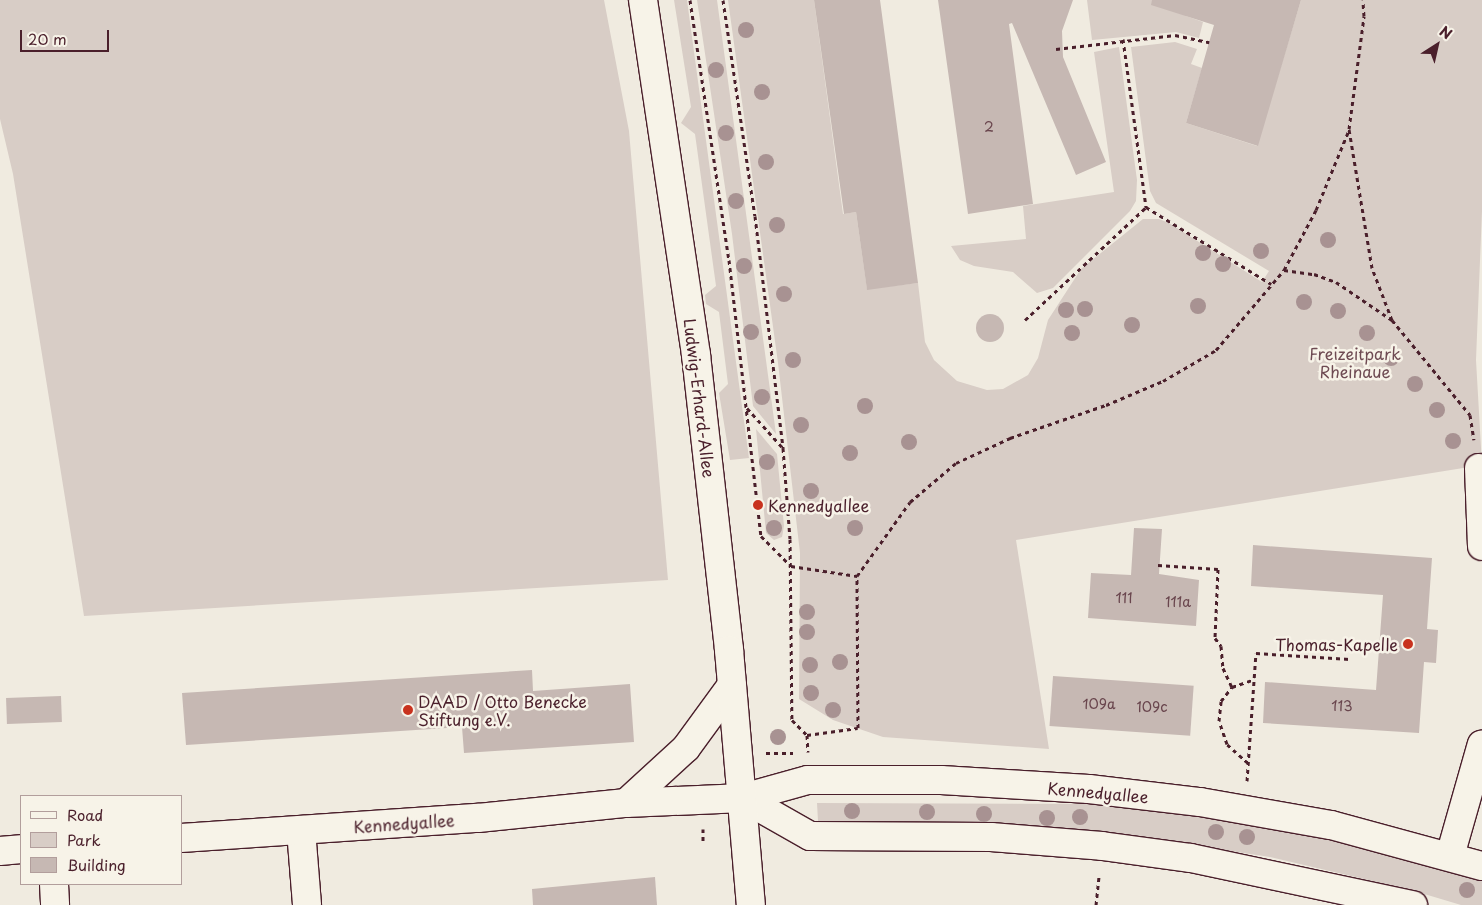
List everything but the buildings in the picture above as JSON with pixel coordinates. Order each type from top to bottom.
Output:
[{"type":"street","name":"Ludwig-Erhard-Allee","points":[[644,0],[696,355],[732,685],[751,905]]},
{"type":"street","points":[[1479,468],[1482,546]]},
{"type":"street","points":[[626,803],[686,748],[732,685]]},
{"type":"street","points":[[1450,856],[1482,744]]},
{"type":"street","name":"Kennedyallee","points":[[182,838],[626,803],[743,798],[808,780],[941,780],[1090,789],[1200,802],[1331,825],[1482,866]]},
{"type":"street","points":[[743,798],[810,836],[991,837],[1102,846],[1201,859],[1413,905]]},
{"type":"street","points":[[300,830],[307,905]]},
{"type":"street","points":[[0,851],[20,849]]},
{"type":"street","points":[[54,885],[55,905]]},
{"type":"path","points":[[690,0],[729,260],[761,536],[791,566],[857,576]]},
{"type":"path","points":[[723,0],[755,216],[783,448],[791,566],[792,720],[807,735],[808,752]]},
{"type":"path","points":[[807,735],[858,728],[857,576],[910,502],[956,463],[1010,438],[1106,405],[1163,381],[1216,350],[1284,270],[1316,210],[1349,129],[1364,16],[1363,0]]},
{"type":"path","points":[[1056,49],[1175,35],[1209,42]]},
{"type":"path","points":[[1123,40],[1146,207]]},
{"type":"path","points":[[1349,129],[1372,268],[1392,320]]},
{"type":"path","points":[[1146,207],[1271,284]]},
{"type":"path","points":[[1025,320],[1146,207]]},
{"type":"path","points":[[1284,270],[1314,274],[1336,282],[1392,320],[1470,416],[1479,468]]},
{"type":"path","points":[[746,406],[783,448]]},
{"type":"path","points":[[1158,565],[1218,569],[1215,638],[1221,646],[1223,668],[1232,687]]},
{"type":"path","points":[[1247,784],[1256,653],[1350,659]]},
{"type":"path","points":[[1249,763],[1227,744],[1219,721],[1221,702],[1232,687],[1255,679]]},
{"type":"green space","points":[[0,0],[604,0],[629,131],[668,580],[84,616],[13,174],[0,119]]},
{"type":"green space","points":[[674,0],[687,0],[749,458],[730,460],[719,393],[728,384],[719,312],[706,304],[705,295],[716,286],[695,134],[681,123],[691,107]]},
{"type":"green space","points":[[697,0],[717,0],[776,434],[753,406],[732,234]]},
{"type":"green space","name":"Freizeitpark Rheinaue","points":[[728,0],[814,0],[843,214],[856,212],[867,289],[918,283],[925,342],[934,360],[957,381],[987,390],[1003,389],[1028,375],[1038,358],[1048,320],[1081,269],[1143,219],[1159,219],[1169,223],[1262,282],[1269,271],[1156,203],[1150,191],[1131,47],[1175,42],[1197,49],[1191,64],[1202,68],[1186,123],[1257,146],[1301,0],[1482,0],[1482,211],[1476,360],[1482,465],[1016,540],[1049,749],[883,737],[833,720],[799,699],[800,553],[778,363]]},
{"type":"green space","points":[[1087,0],[1191,0],[1186,16],[1203,22],[1199,38],[1176,32],[1092,40]]},
{"type":"green space","points":[[1119,47],[1137,180],[1136,201],[1130,211],[1053,288],[1037,293],[1013,272],[974,266],[960,260],[951,246],[1026,239],[1023,206],[1114,192],[1094,52]]},
{"type":"green space","points":[[756,429],[777,454],[784,526],[782,537],[774,540],[766,533]]},
{"type":"green space","points":[[817,803],[1113,804],[1220,818],[1346,843],[1482,880],[1482,905],[1461,905],[1411,890],[1270,857],[1105,832],[982,823],[818,821]]},
{"type":"place","name":"Kennedyallee","points":[[758,505]]},
{"type":"place","name":"Thomas-Kapelle","points":[[1408,644]]},
{"type":"place","name":"DAAD / Otto Benecke Stiftung e.V.","points":[[408,710]]}]
